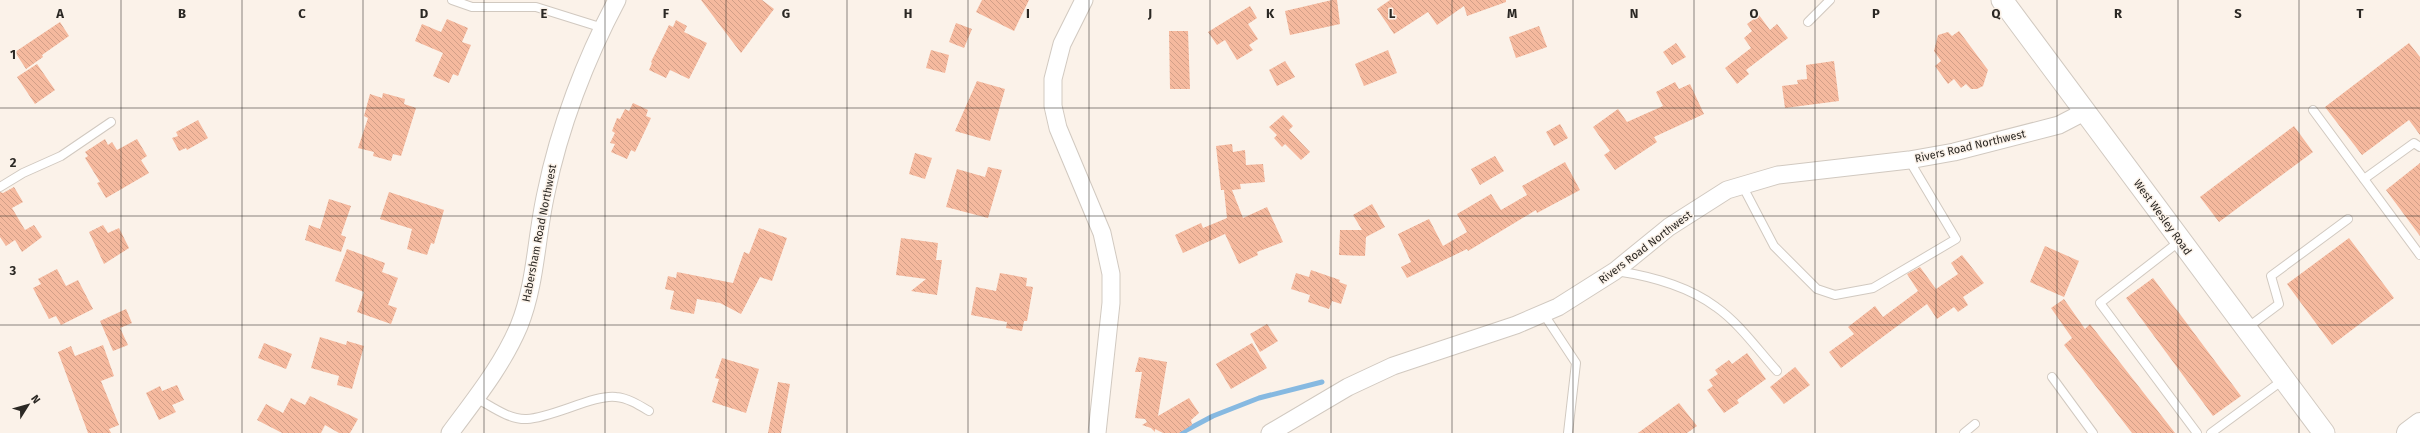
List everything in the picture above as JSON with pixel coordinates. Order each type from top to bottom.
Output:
[{"type":"highway","points":[[2408,433],[2420,424]]},
{"type":"street","name":"Habersham Road Northwest","points":[[450,433],[508,351],[519,325],[532,284],[546,193],[560,139],[603,28],[617,0]]},
{"type":"street","points":[[1084,0],[1062,44],[1053,79],[1054,106],[1058,128],[1102,233],[1111,274],[1111,303],[1097,433]]},
{"type":"street","name":"West Wesley Road","points":[[2002,0],[2324,433]]},
{"type":"street","name":"Rivers Road Northwest","points":[[1270,433],[1344,389],[1393,366],[1516,325],[1558,307],[1615,271],[1669,227],[1709,200],[1742,184],[1778,175],[1909,160],[1954,152],[2060,125],[2086,111]]},
{"type":"lane","points":[[452,0],[472,8],[536,7],[603,28]]},
{"type":"lane","points":[[1808,22],[1830,0]]},
{"type":"lane","points":[[2313,110],[2420,255]]},
{"type":"lane","points":[[0,188],[24,173],[61,156],[111,122]]},
{"type":"lane","points":[[2364,178],[2414,143],[2420,147]]},
{"type":"lane","points":[[1742,184],[1774,246],[1817,289],[1836,295],[1873,288],[1956,239],[1909,160]]},
{"type":"lane","points":[[2246,328],[2279,304],[2270,276],[2348,219]]},
{"type":"lane","points":[[2181,241],[2100,303],[2197,433]]},
{"type":"lane","points":[[1615,271],[1635,274],[1684,288],[1717,307],[1777,371]]},
{"type":"lane","points":[[1543,313],[1576,363],[1568,433]]},
{"type":"lane","points":[[2052,377],[2093,433]]},
{"type":"lane","points":[[2211,433],[2284,379]]},
{"type":"lane","points":[[476,398],[512,417],[526,419],[548,416],[614,396],[631,401],[649,412]]},
{"type":"lane","points":[[1964,433],[1976,424]]},
{"type":"building","points":[[701,0],[762,0],[774,9],[741,53]]},
{"type":"building","points":[[982,0],[1029,0],[1014,31],[976,12]]},
{"type":"building","points":[[1337,0],[1340,24],[1290,35],[1285,11]]},
{"type":"building","points":[[1390,0],[1506,0],[1506,2],[1467,16],[1464,6],[1437,25],[1428,12],[1394,34],[1377,9]]},
{"type":"building","points":[[1250,6],[1257,18],[1248,24],[1258,39],[1249,45],[1253,50],[1237,60],[1225,40],[1217,45],[1208,32]]},
{"type":"building","points":[[1759,15],[1770,30],[1777,24],[1788,38],[1746,70],[1749,74],[1737,84],[1725,68],[1751,48],[1744,38],[1752,31],[1747,24]]},
{"type":"building","points":[[447,19],[468,28],[462,42],[471,45],[458,76],[453,74],[449,83],[433,76],[443,53],[415,41],[422,24],[441,32]]},
{"type":"building","points":[[676,20],[687,26],[684,32],[707,43],[689,79],[670,70],[666,78],[649,70],[652,63],[651,62],[669,25],[673,27]]},
{"type":"building","points":[[60,22],[69,36],[42,55],[43,57],[26,69],[15,52]]},
{"type":"building","points":[[956,23],[972,29],[964,48],[949,42]]},
{"type":"building","points":[[1539,26],[1547,47],[1516,58],[1509,37]]},
{"type":"building","points":[[1169,31],[1188,31],[1190,89],[1170,89]]},
{"type":"building","points":[[1959,31],[1988,70],[1983,86],[1977,89],[1971,89],[1966,84],[1961,88],[1954,79],[1948,84],[1935,66],[1941,61],[1934,51],[1938,35],[1948,32],[1952,36]]},
{"type":"building","points":[[1676,43],[1686,57],[1672,65],[1663,52]]},
{"type":"building","points":[[2409,43],[2420,57],[2420,135],[2409,120],[2362,155],[2325,107]]},
{"type":"building","points":[[931,50],[949,55],[945,73],[926,68]]},
{"type":"building","points":[[1388,50],[1397,73],[1364,86],[1355,64]]},
{"type":"building","points":[[1285,61],[1295,77],[1277,86],[1269,70]]},
{"type":"building","points":[[1834,61],[1839,101],[1785,108],[1782,86],[1798,84],[1797,80],[1807,79],[1806,65]]},
{"type":"building","points":[[37,64],[55,90],[35,104],[17,77]]},
{"type":"building","points":[[977,81],[1005,89],[990,141],[955,131]]},
{"type":"building","points":[[1675,82],[1679,89],[1690,84],[1704,114],[1654,137],[1657,142],[1615,170],[1604,155],[1610,151],[1593,127],[1618,109],[1627,122],[1663,106],[1656,92]]},
{"type":"building","points":[[383,93],[405,99],[404,104],[416,108],[401,156],[393,154],[391,161],[373,156],[374,152],[358,148],[368,118],[364,116],[370,94],[382,98]]},
{"type":"building","points":[[633,103],[648,110],[646,116],[651,118],[635,152],[631,150],[627,159],[611,152],[615,144],[610,143],[615,133],[612,131],[617,118],[620,119],[625,109],[629,111]]},
{"type":"building","points":[[1283,115],[1293,126],[1289,130],[1310,152],[1301,160],[1285,144],[1282,147],[1274,138],[1277,135],[1269,127]]},
{"type":"building","points":[[198,120],[208,138],[187,150],[186,148],[179,151],[172,138],[178,136],[176,132]]},
{"type":"building","points":[[1560,124],[1568,138],[1554,146],[1546,132]]},
{"type":"building","points":[[2294,126],[2313,152],[2219,222],[2200,197]]},
{"type":"building","points":[[105,139],[108,145],[112,142],[117,150],[137,139],[147,156],[141,160],[149,173],[106,198],[97,183],[100,182],[85,158],[88,156],[85,152]]},
{"type":"building","points":[[1232,144],[1233,152],[1245,150],[1246,165],[1263,164],[1265,182],[1240,184],[1241,189],[1232,190],[1243,218],[1267,207],[1283,242],[1257,252],[1258,255],[1239,264],[1225,234],[1183,253],[1175,235],[1201,223],[1203,228],[1227,218],[1224,190],[1221,190],[1216,146]]},
{"type":"building","points":[[915,153],[932,158],[925,179],[909,174]]},
{"type":"building","points":[[1495,156],[1504,171],[1480,185],[1471,169]]},
{"type":"building","points":[[1565,162],[1580,190],[1537,213],[1536,210],[1468,251],[1467,249],[1407,278],[1401,267],[1411,262],[1398,234],[1429,219],[1443,246],[1467,232],[1457,214],[1491,194],[1501,210],[1527,195],[1522,186]]},
{"type":"building","points":[[2420,163],[2420,236],[2386,190]]},
{"type":"building","points":[[988,167],[1002,170],[988,218],[946,207],[957,169],[985,177]]},
{"type":"building","points":[[14,187],[23,202],[12,208],[25,230],[34,225],[42,237],[22,252],[15,240],[6,246],[0,237],[0,192],[3,193]]},
{"type":"building","points":[[389,192],[444,210],[434,244],[431,243],[427,255],[407,249],[412,229],[380,219]]},
{"type":"building","points":[[329,199],[351,206],[341,235],[346,237],[341,252],[305,240],[309,225],[320,229]]},
{"type":"building","points":[[1372,204],[1385,227],[1366,237],[1365,256],[1339,255],[1340,230],[1362,230],[1353,215]]},
{"type":"building","points":[[103,225],[108,233],[119,228],[129,248],[104,264],[89,232]]},
{"type":"building","points":[[759,228],[787,238],[772,281],[760,277],[741,314],[720,303],[697,299],[694,314],[670,309],[674,291],[665,289],[668,276],[676,278],[677,272],[733,283],[744,252],[749,254]]},
{"type":"building","points":[[901,238],[938,243],[936,260],[942,260],[937,295],[911,291],[926,279],[896,275]]},
{"type":"building","points":[[2349,238],[2394,298],[2332,345],[2287,284]]},
{"type":"building","points":[[2045,246],[2079,261],[2064,297],[2030,282]]},
{"type":"building","points":[[347,249],[385,263],[382,272],[398,278],[388,305],[397,308],[391,324],[357,312],[364,292],[335,281]]},
{"type":"building","points":[[1962,255],[1984,283],[1963,297],[1968,305],[1958,312],[1954,307],[1937,319],[1927,304],[1841,368],[1829,352],[1854,334],[1848,327],[1875,306],[1883,317],[1918,291],[1907,274],[1920,267],[1936,289],[1958,274],[1951,263]]},
{"type":"building","points":[[57,269],[66,286],[78,280],[93,309],[61,325],[56,316],[49,319],[33,288],[41,284],[38,279]]},
{"type":"building","points":[[1311,270],[1340,280],[1339,282],[1347,285],[1341,304],[1332,301],[1329,309],[1308,302],[1310,295],[1291,289],[1296,273],[1309,277]]},
{"type":"building","points":[[1000,273],[1027,278],[1026,286],[1033,287],[1027,321],[1024,321],[1022,331],[1006,328],[1007,322],[971,315],[976,287],[996,291]]},
{"type":"building","points":[[2153,278],[2241,396],[2213,416],[2126,298]]},
{"type":"building","points":[[2064,299],[2085,329],[2090,324],[2175,433],[2132,433],[2064,345],[2072,338],[2051,308]]},
{"type":"building","points":[[126,309],[132,323],[120,328],[128,345],[113,351],[100,321]]},
{"type":"building","points":[[1267,324],[1278,341],[1260,352],[1250,334]]},
{"type":"building","points":[[320,337],[346,345],[347,341],[364,346],[352,389],[337,385],[339,376],[311,368]]},
{"type":"building","points":[[264,343],[292,354],[286,369],[258,358]]},
{"type":"building","points":[[1252,343],[1267,368],[1231,389],[1216,364]]},
{"type":"building","points":[[103,345],[114,376],[101,381],[119,425],[109,429],[111,433],[88,433],[58,352],[71,346],[75,356]]},
{"type":"building","points":[[1747,353],[1766,379],[1737,400],[1739,403],[1724,413],[1707,390],[1713,386],[1709,380],[1718,374],[1715,370],[1729,360],[1732,364]]},
{"type":"building","points":[[1139,357],[1167,362],[1158,416],[1189,398],[1199,413],[1191,420],[1192,425],[1179,433],[1163,433],[1155,429],[1155,432],[1151,428],[1142,425],[1147,422],[1145,419],[1135,418],[1142,372],[1135,372]]},
{"type":"building","points":[[722,358],[759,369],[746,413],[712,402],[719,379],[715,378]]},
{"type":"building","points":[[1795,367],[1810,385],[1784,404],[1770,387]]},
{"type":"building","points":[[778,382],[790,384],[781,433],[768,433]]},
{"type":"building","points":[[177,385],[184,400],[172,405],[176,412],[159,420],[146,393],[160,386],[162,391]]},
{"type":"building","points":[[310,396],[358,419],[350,433],[339,433],[325,425],[321,433],[282,433],[257,420],[266,404],[283,413],[291,398],[305,405]]},
{"type":"building","points":[[1679,403],[1697,426],[1687,433],[1638,433]]},
{"type":"waterway","points":[[1181,433],[1213,416],[1259,398],[1322,382]]}]
